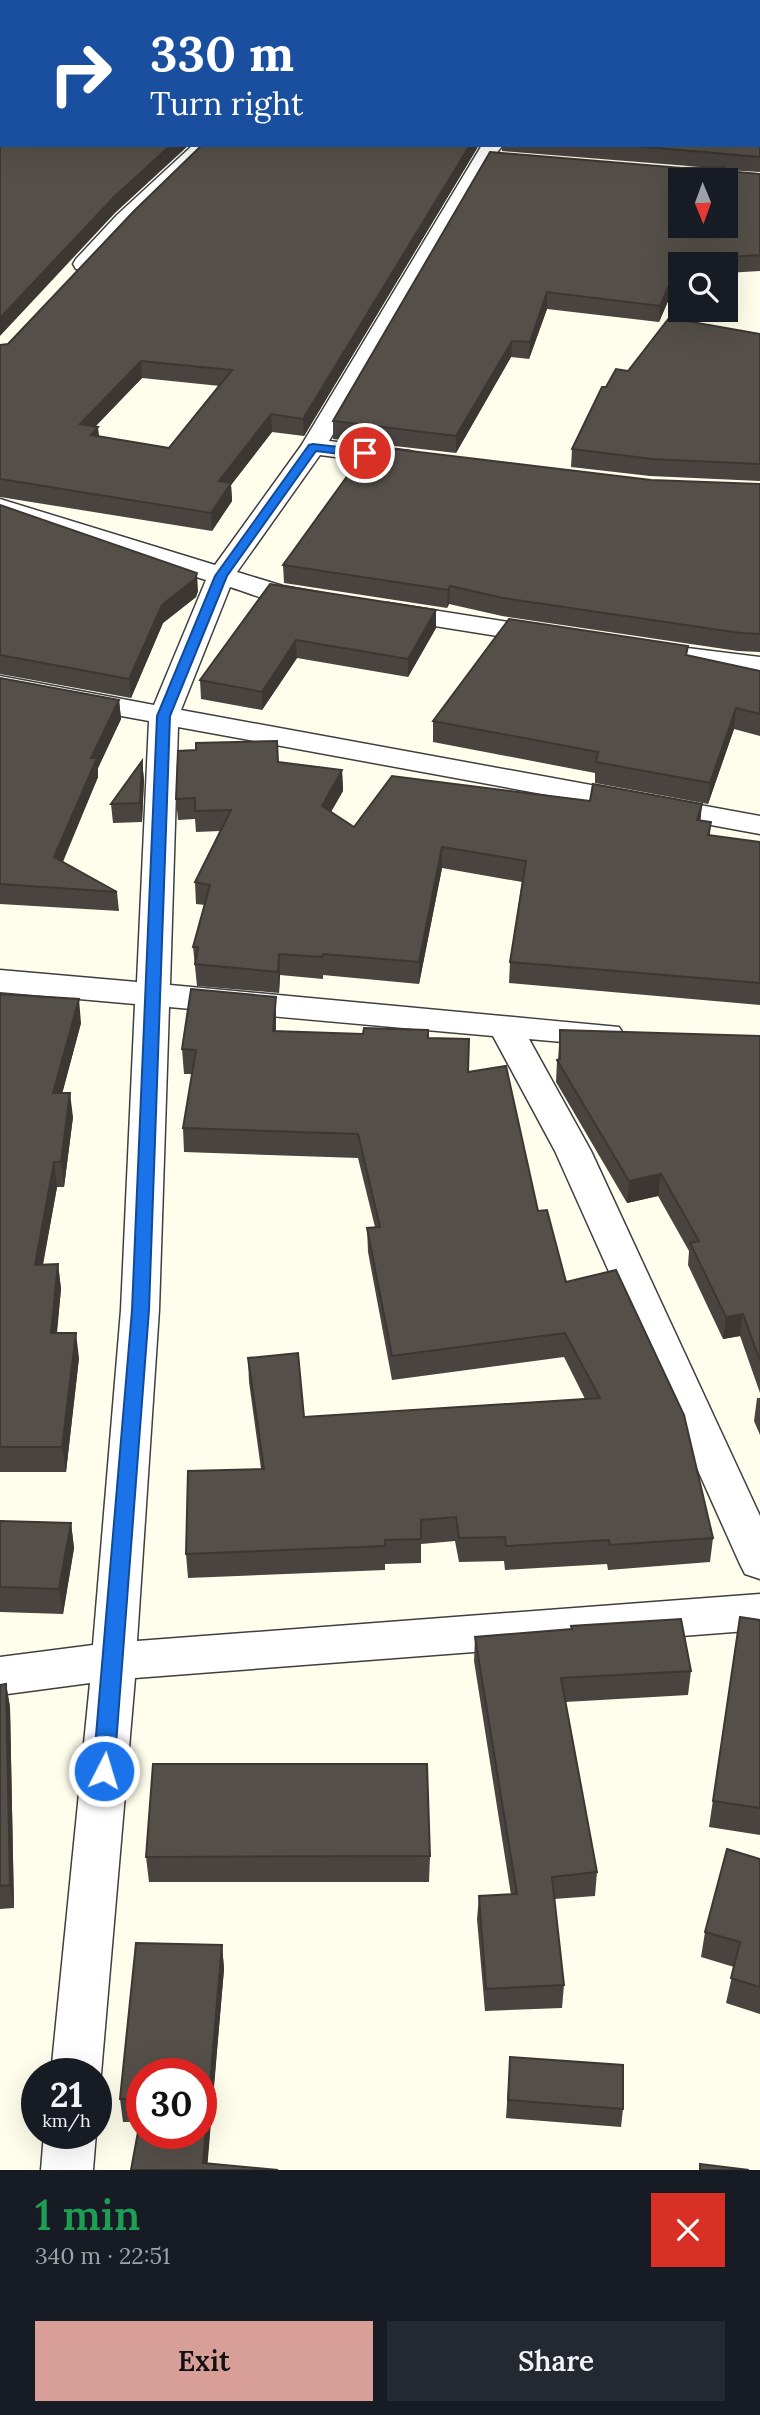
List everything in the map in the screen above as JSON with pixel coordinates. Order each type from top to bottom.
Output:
[{"type":"street","points":[[72,277],[125,220],[203,147]]},
{"type":"street","points":[[77,2058],[114,1661],[140,1310],[164,716],[221,576],[313,447],[495,155]]},
{"type":"street","points":[[313,447],[435,461]]},
{"type":"street","points":[[0,507],[279,594],[334,603]]},
{"type":"street","points":[[362,607],[568,639]]},
{"type":"street","points":[[651,652],[760,666]]},
{"type":"street","points":[[0,685],[760,825]]},
{"type":"street","points":[[0,981],[506,1028],[640,1037]]},
{"type":"street","points":[[506,1028],[573,1151],[760,1562]]},
{"type":"street","points":[[0,1676],[114,1661],[760,1612]]},
{"type":"street","points":[[67,2170],[69,2149]]},
{"type":"building","points":[[0,147],[169,147],[114,197],[0,318]]},
{"type":"building","points":[[200,147],[469,147],[303,419],[271,414],[219,481],[231,483],[211,513],[0,479],[0,345],[8,344],[134,211]],"holes":[[[141,361],[232,370],[169,448],[91,435],[98,427],[80,424]]]},
{"type":"building","points":[[646,147],[760,147],[760,157]]},
{"type":"building","points":[[490,152],[682,168],[668,168],[668,238],[738,238],[738,172],[760,174],[760,255],[738,256],[738,252],[668,252],[668,288],[660,306],[547,292],[530,342],[512,341],[456,436],[333,421]]},
{"type":"building","points":[[668,319],[668,322],[692,322],[760,334],[760,464],[652,459],[572,449],[602,387],[606,387],[616,369],[628,371]]},
{"type":"building","points":[[369,446],[651,480],[760,484],[760,634],[503,598],[450,586],[448,590],[283,565]]},
{"type":"building","points":[[0,505],[197,573],[195,579],[162,605],[129,679],[0,655]]},
{"type":"building","points":[[270,584],[436,610],[408,659],[296,640],[262,692],[200,680]]},
{"type":"building","points":[[509,619],[688,646],[686,655],[760,671],[760,714],[736,708],[710,783],[596,762],[598,752],[433,721]]},
{"type":"building","points":[[0,678],[119,700],[91,758],[97,758],[54,857],[117,892],[0,884]]},
{"type":"building","points":[[277,741],[278,762],[342,770],[322,806],[354,827],[392,776],[590,801],[593,784],[702,804],[697,820],[711,822],[708,835],[760,842],[760,983],[510,962],[526,861],[442,847],[419,962],[323,954],[322,957],[279,954],[278,972],[195,964],[198,947],[193,947],[210,885],[195,882],[231,810],[195,811],[195,798],[176,799],[178,751],[196,750],[196,743]]},
{"type":"building","points":[[142,761],[140,803],[111,804]]},
{"type":"building","points":[[191,989],[276,997],[273,1031],[363,1034],[364,1028],[428,1030],[428,1038],[469,1039],[468,1072],[506,1066],[538,1211],[547,1210],[566,1282],[616,1270],[684,1415],[713,1538],[610,1545],[609,1540],[506,1546],[505,1537],[459,1538],[456,1517],[421,1520],[421,1539],[385,1540],[385,1546],[186,1554],[188,1471],[264,1469],[248,1358],[298,1353],[304,1417],[600,1398],[565,1333],[392,1356],[367,1228],[380,1227],[358,1134],[183,1128],[196,1050],[182,1049]]},
{"type":"building","points":[[0,994],[79,999],[53,1093],[70,1093],[61,1162],[54,1162],[35,1265],[58,1264],[51,1333],[76,1333],[62,1447],[0,1447]]},
{"type":"building","points":[[560,1030],[760,1036],[760,1361],[743,1314],[726,1317],[690,1243],[699,1241],[661,1174],[629,1181],[557,1060],[560,1059]]},
{"type":"building","points":[[0,1521],[71,1523],[59,1589],[0,1587]]},
{"type":"building","points":[[740,1617],[760,1620],[760,1808],[713,1801]]},
{"type":"building","points":[[681,1619],[691,1671],[561,1678],[597,1872],[552,1877],[564,1985],[486,1989],[479,1896],[517,1894],[475,1637],[572,1629],[571,1626]]},
{"type":"building","points":[[6,1684],[10,1885],[0,1886],[0,1685]]},
{"type":"building","points":[[153,1764],[427,1764],[430,1856],[146,1857]]},
{"type":"building","points":[[727,1849],[760,1859],[760,1987],[731,1978],[740,1942],[705,1932]]},
{"type":"building","points":[[136,1943],[222,1945],[212,2058],[126,2058],[126,2099],[120,2099]]},
{"type":"building","points":[[510,2057],[623,2065],[623,2109],[508,2100]]},
{"type":"building","points":[[135,2149],[204,2149],[203,2163],[278,2170],[131,2170]]},
{"type":"building","points":[[700,2164],[749,2170],[700,2170]]},
{"type":"route","points":[[104,1771],[140,1310],[164,716],[221,576],[313,447],[365,453]]}]
